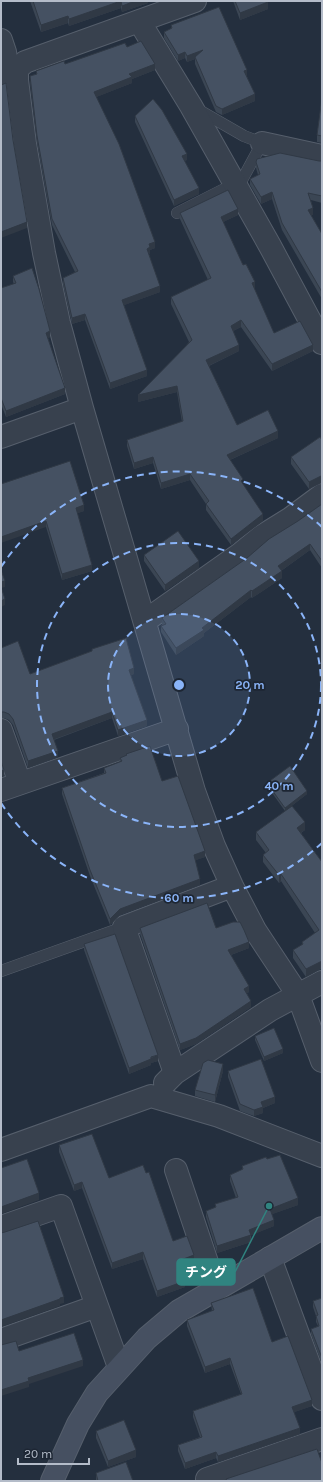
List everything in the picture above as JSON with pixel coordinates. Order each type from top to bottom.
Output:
[{"type":"street","points":[[9,72],[25,62],[195,1]]},
{"type":"street","points":[[139,21],[191,106],[235,183],[322,343]]},
{"type":"street","points":[[1,40],[6,52],[9,72],[17,80],[25,144],[44,253],[59,323],[82,408],[196,798],[214,846],[254,930],[298,996],[322,1061]]},
{"type":"street","points":[[262,143],[322,156]]},
{"type":"street","points":[[1,437],[82,408]]},
{"type":"street","points":[[145,621],[322,495]]},
{"type":"street","points":[[1,730],[10,787],[177,729]]},
{"type":"street","points":[[175,1073],[124,927],[232,886]]},
{"type":"street","points":[[1,1150],[151,1096],[175,1073],[270,1010],[322,982]]},
{"type":"street","points":[[151,1096],[219,1116],[322,1156]]},
{"type":"street","points":[[176,1170],[216,1289]]},
{"type":"street","points":[[1,1227],[60,1206],[119,1367]]},
{"type":"street","points":[[52,1481],[78,1424],[97,1393],[146,1338],[179,1311],[322,1228]]},
{"type":"street","points":[[270,1258],[322,1399]]},
{"type":"street","points":[[1,1340],[97,1306]]},
{"type":"street","points":[[207,1479],[322,1439]]},
{"type":"lane","points":[[177,213],[242,180],[262,143],[244,136],[191,106]]},
{"type":"lane","points":[[1,971],[124,927]]},
{"type":"building","points":[[33,1],[121,1],[69,19],[68,16],[41,25]]},
{"type":"building","points":[[121,1],[135,1],[122,6]]},
{"type":"building","points":[[235,1],[267,1],[268,2],[240,13]]},
{"type":"building","points":[[219,7],[247,70],[244,71],[255,94],[222,109],[216,106],[195,57],[203,50],[187,56],[185,52],[178,55],[164,32],[172,28],[171,25]]},
{"type":"building","points":[[141,41],[155,64],[129,74],[132,77],[94,92],[119,144],[155,242],[149,244],[150,247],[147,249],[160,286],[122,300],[147,370],[110,383],[85,314],[72,318],[63,278],[78,271],[52,219],[37,136],[30,76],[37,74],[36,71],[64,61],[65,64],[125,43],[127,47]]},
{"type":"building","points":[[6,83],[13,140],[27,222],[1,232],[1,85]]},
{"type":"building","points":[[322,98],[322,136],[317,135]]},
{"type":"building","points":[[153,99],[162,110],[187,154],[182,156],[199,188],[174,200],[135,116]]},
{"type":"building","points":[[280,153],[322,161],[322,196],[308,193],[313,208],[308,210],[322,234],[322,292],[282,223],[272,192],[261,197],[250,179],[260,174],[256,162],[257,159]]},
{"type":"building","points":[[228,190],[238,209],[221,217],[243,265],[246,264],[255,282],[252,283],[274,333],[300,321],[313,345],[272,364],[241,320],[231,326],[239,345],[206,360],[237,425],[268,410],[278,431],[227,455],[243,479],[241,481],[263,514],[231,539],[206,504],[209,501],[190,474],[161,483],[153,457],[134,463],[127,440],[183,421],[177,386],[138,395],[192,340],[171,297],[211,278],[180,213]]},
{"type":"building","points":[[32,268],[50,331],[46,333],[65,388],[6,411],[1,398],[1,288],[16,283],[13,276]]},
{"type":"building","points":[[320,437],[322,440],[322,476],[309,482],[291,457]]},
{"type":"building","points":[[70,461],[84,505],[76,508],[92,565],[62,574],[46,521],[1,537],[1,484]]},
{"type":"building","points":[[322,504],[322,561],[310,544],[278,566],[282,571],[252,591],[251,590],[202,628],[204,630],[176,648],[161,626],[166,624],[162,618],[247,558],[269,539]]},
{"type":"building","points":[[178,531],[199,561],[165,585],[144,555]]},
{"type":"building","points":[[1,570],[5,581],[1,582]]},
{"type":"building","points":[[1,587],[5,599],[1,601]]},
{"type":"building","points":[[126,638],[134,668],[129,670],[147,720],[118,730],[112,712],[52,734],[58,751],[28,761],[13,719],[9,714],[1,712],[1,648],[18,641],[30,674],[92,651],[92,649]]},
{"type":"building","points":[[150,746],[162,781],[178,776],[205,851],[194,855],[200,879],[120,909],[110,919],[90,870],[62,788],[106,773],[104,768],[122,761],[120,758],[127,755],[126,754]]},
{"type":"building","points":[[1,761],[4,770],[1,771]]},
{"type":"building","points":[[290,766],[307,791],[285,808],[267,783]]},
{"type":"building","points":[[292,806],[305,822],[297,828],[322,862],[322,961],[306,969],[293,950],[303,944],[302,942],[319,930],[281,874],[279,875],[263,855],[269,850],[256,832]]},
{"type":"building","points":[[207,903],[216,928],[233,922],[240,922],[244,930],[249,942],[228,950],[249,986],[244,989],[251,1001],[196,1038],[180,1044],[140,928]]},
{"type":"building","points":[[115,934],[158,1055],[129,1068],[84,944]]},
{"type":"building","points":[[274,1028],[283,1049],[264,1057],[255,1036]]},
{"type":"building","points":[[261,1059],[275,1097],[261,1102],[263,1107],[254,1110],[240,1104],[228,1071]]},
{"type":"building","points":[[208,1060],[223,1064],[215,1095],[195,1090],[203,1063]]},
{"type":"building","points":[[92,1134],[109,1178],[143,1165],[146,1173],[149,1172],[173,1241],[187,1236],[194,1255],[178,1261],[185,1281],[157,1291],[143,1252],[112,1263],[82,1182],[74,1185],[59,1145]]},
{"type":"building","points":[[280,1155],[298,1198],[270,1209],[274,1220],[249,1230],[251,1235],[217,1246],[206,1211],[216,1207],[215,1204],[238,1197],[230,1175],[243,1169],[242,1166],[266,1157],[267,1159]]},
{"type":"building","points":[[27,1159],[39,1193],[1,1207],[1,1168]]},
{"type":"building","points":[[38,1221],[64,1297],[1,1320],[1,1233]]},
{"type":"building","points":[[253,1288],[272,1342],[288,1336],[312,1400],[292,1407],[300,1428],[218,1456],[216,1452],[185,1463],[178,1445],[202,1437],[193,1411],[242,1394],[230,1358],[205,1367],[187,1320],[214,1310],[211,1303]]},
{"type":"building","points":[[322,1298],[322,1358],[311,1329],[319,1326],[316,1316],[318,1315],[313,1301]]},
{"type":"building","points":[[74,1333],[83,1360],[28,1378],[29,1381],[1,1390],[1,1345],[16,1341],[19,1351]]},
{"type":"building","points":[[124,1420],[136,1450],[108,1461],[96,1431]]},
{"type":"building","points":[[317,1449],[322,1463],[322,1481],[227,1481],[226,1479]]},
{"type":"building","points":[[126,1462],[133,1481],[98,1481],[96,1473]]},
{"type":"place","name":"チング","points":[[269,1206]]}]
